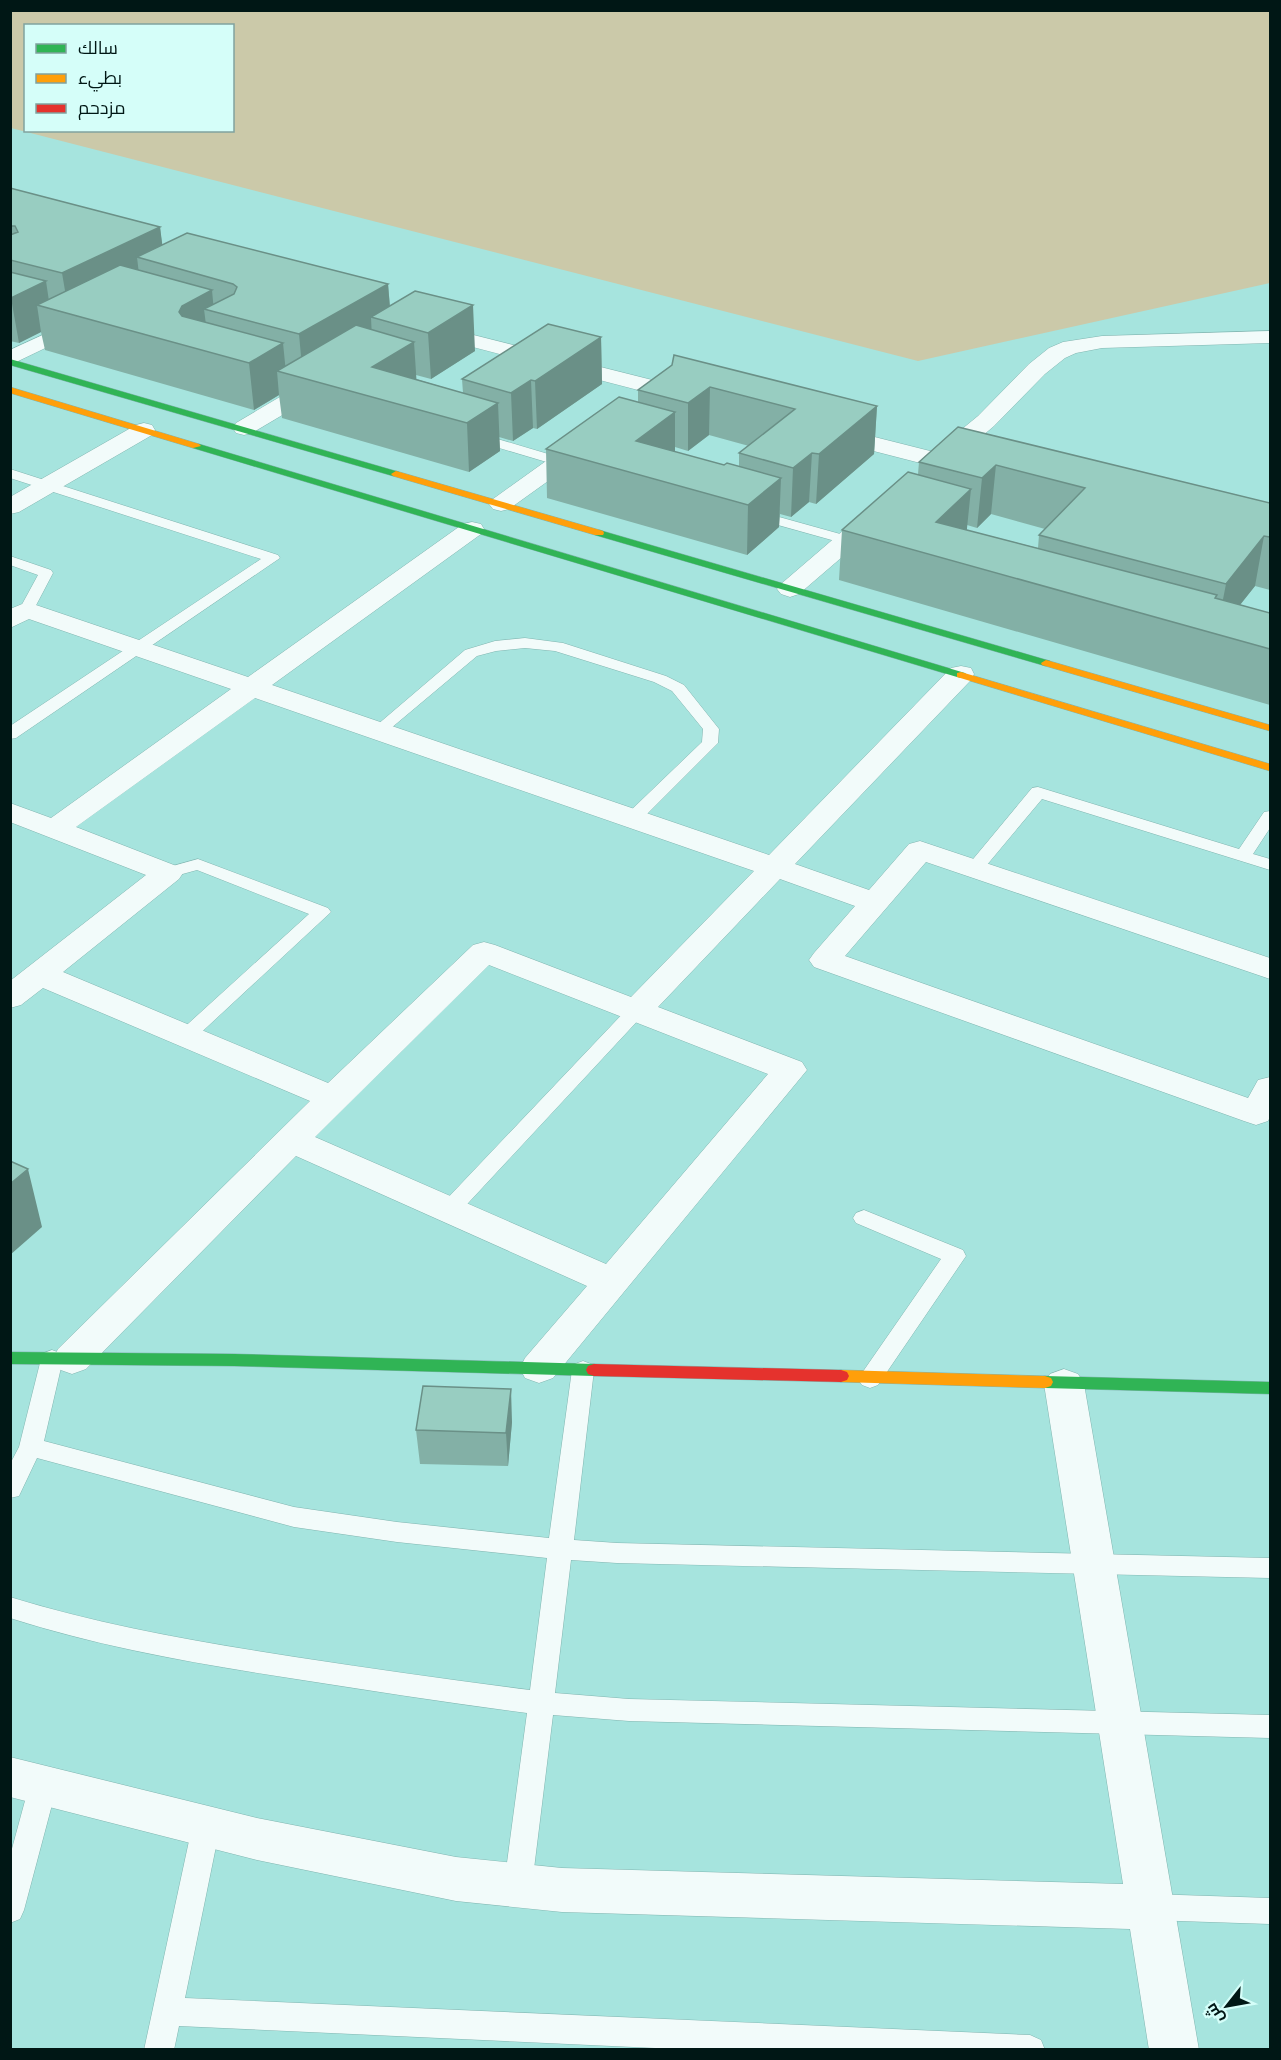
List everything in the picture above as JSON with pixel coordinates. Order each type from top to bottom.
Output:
[{"type":"street","points":[[10,360],[104,312]]},
{"type":"street","points":[[409,327],[707,401]]},
{"type":"street","points":[[930,467],[986,421],[1037,369],[1057,353],[1071,347],[1102,342],[1270,337]]},
{"type":"street","points":[[10,360],[1270,728]]},
{"type":"street","points":[[244,428],[335,373]]},
{"type":"street","points":[[634,408],[661,389]]},
{"type":"street","points":[[10,390],[1270,768]]},
{"type":"street","points":[[811,428],[930,467],[983,472]]},
{"type":"street","points":[[10,507],[144,430]]},
{"type":"street","points":[[501,504],[600,433]]},
{"type":"street","points":[[790,589],[892,502]]},
{"type":"street","points":[[54,829],[472,529]]},
{"type":"street","points":[[19,615],[140,649],[875,902]]},
{"type":"street","points":[[636,1011],[961,674]]},
{"type":"street","points":[[10,812],[168,873]]},
{"type":"street","points":[[1270,969],[920,850],[825,960],[1256,1113],[1270,1088]]},
{"type":"street","points":[[10,998],[168,873]]},
{"type":"street","points":[[62,1359],[484,952],[790,1070],[539,1368]]},
{"type":"street","points":[[40,975],[333,1098]]},
{"type":"street","points":[[291,1140],[612,1282]]},
{"type":"street","points":[[10,1358],[539,1368],[870,1379],[1270,1388]]},
{"type":"street","points":[[1064,1384],[1174,2049]]},
{"type":"street","points":[[27,1782],[206,1827],[445,1877],[562,1890],[698,1896],[1149,1907]]},
{"type":"lane","points":[[54,320],[76,326]]},
{"type":"lane","points":[[288,383],[309,389]]},
{"type":"lane","points":[[456,430],[560,462]]},
{"type":"lane","points":[[10,473],[273,558],[10,734]]},
{"type":"lane","points":[[742,510],[846,540]]},
{"type":"lane","points":[[10,560],[46,573],[19,615]]},
{"type":"lane","points":[[378,731],[471,653],[495,646],[525,643],[557,646],[660,679],[678,688],[701,715],[711,729],[710,743],[632,819]]},
{"type":"lane","points":[[975,868],[1038,792],[1270,865]]},
{"type":"lane","points":[[1243,856],[1270,816]]},
{"type":"lane","points":[[168,873],[198,864],[322,912],[186,1036]]},
{"type":"lane","points":[[449,1210],[636,1011]]},
{"type":"lane","points":[[864,1218],[955,1256],[870,1379]]},
{"type":"lane","points":[[10,1489],[32,1448],[62,1359]]},
{"type":"lane","points":[[518,1885],[583,1370]]},
{"type":"lane","points":[[32,1448],[294,1517],[397,1532],[561,1549],[617,1553],[1270,1568]]},
{"type":"lane","points":[[10,1606],[73,1627],[204,1654],[429,1689],[541,1703],[629,1710],[1270,1727]]},
{"type":"lane","points":[[10,1910],[27,1782]]},
{"type":"lane","points":[[159,2049],[206,1827]]},
{"type":"lane","points":[[1149,1907],[1270,1911]]},
{"type":"lane","points":[[167,2011],[1030,2049]]},
{"type":"shaded area","points":[[10,11],[1270,11],[1270,283],[918,361],[27,132],[234,132],[234,24],[24,24],[24,131],[11,128]]},
{"type":"building","points":[[10,188],[160,227],[62,273],[10,260],[10,235],[18,232],[15,226],[10,226]]},
{"type":"building","points":[[187,233],[388,284],[299,334],[204,309],[234,294],[237,287],[137,257]]},
{"type":"building","points":[[120,265],[212,290],[182,306],[179,312],[182,316],[283,343],[249,363],[37,305]]},
{"type":"building","points":[[10,272],[46,281],[11,298]]},
{"type":"building","points":[[415,291],[473,305],[428,333],[371,317]]},
{"type":"building","points":[[548,324],[601,337],[535,381],[531,380],[511,393],[462,379]]},
{"type":"building","points":[[356,325],[414,342],[372,367],[498,403],[467,423],[277,371]]},
{"type":"building","points":[[674,355],[877,406],[819,454],[812,453],[793,468],[739,453],[795,409],[710,387],[688,403],[638,390],[672,365]]},
{"type":"building","points":[[619,397],[675,412],[636,441],[781,478],[748,505],[546,449]]},
{"type":"building","points":[[958,427],[1270,503],[1270,537],[1264,536],[1226,584],[1039,535],[1085,488],[996,465],[982,478],[919,462]]},
{"type":"building","points":[[908,472],[971,489],[936,522],[1217,595],[1215,598],[1270,613],[1270,649],[842,530]]},
{"type":"building","points":[[10,1161],[28,1169],[10,1184]]},
{"type":"building","points":[[423,1386],[511,1389],[506,1433],[416,1430]]},
{"type":"traffic: fast","points":[[10,362],[396,474]]},
{"type":"traffic: fast","points":[[196,446],[961,675]]},
{"type":"traffic: fast","points":[[599,533],[1046,663]]},
{"type":"traffic: fast","points":[[10,1358],[234,1360],[594,1370]]},
{"type":"traffic: fast","points":[[1045,1382],[1270,1388]]},
{"type":"traffic: slow","points":[[10,390],[196,446]]},
{"type":"traffic: slow","points":[[396,474],[599,533]]},
{"type":"traffic: slow","points":[[1046,663],[1270,728]]},
{"type":"traffic: slow","points":[[961,675],[1270,768]]},
{"type":"traffic: slow","points":[[841,1376],[1045,1382]]},
{"type":"traffic: jam","points":[[594,1370],[841,1376]]}]
